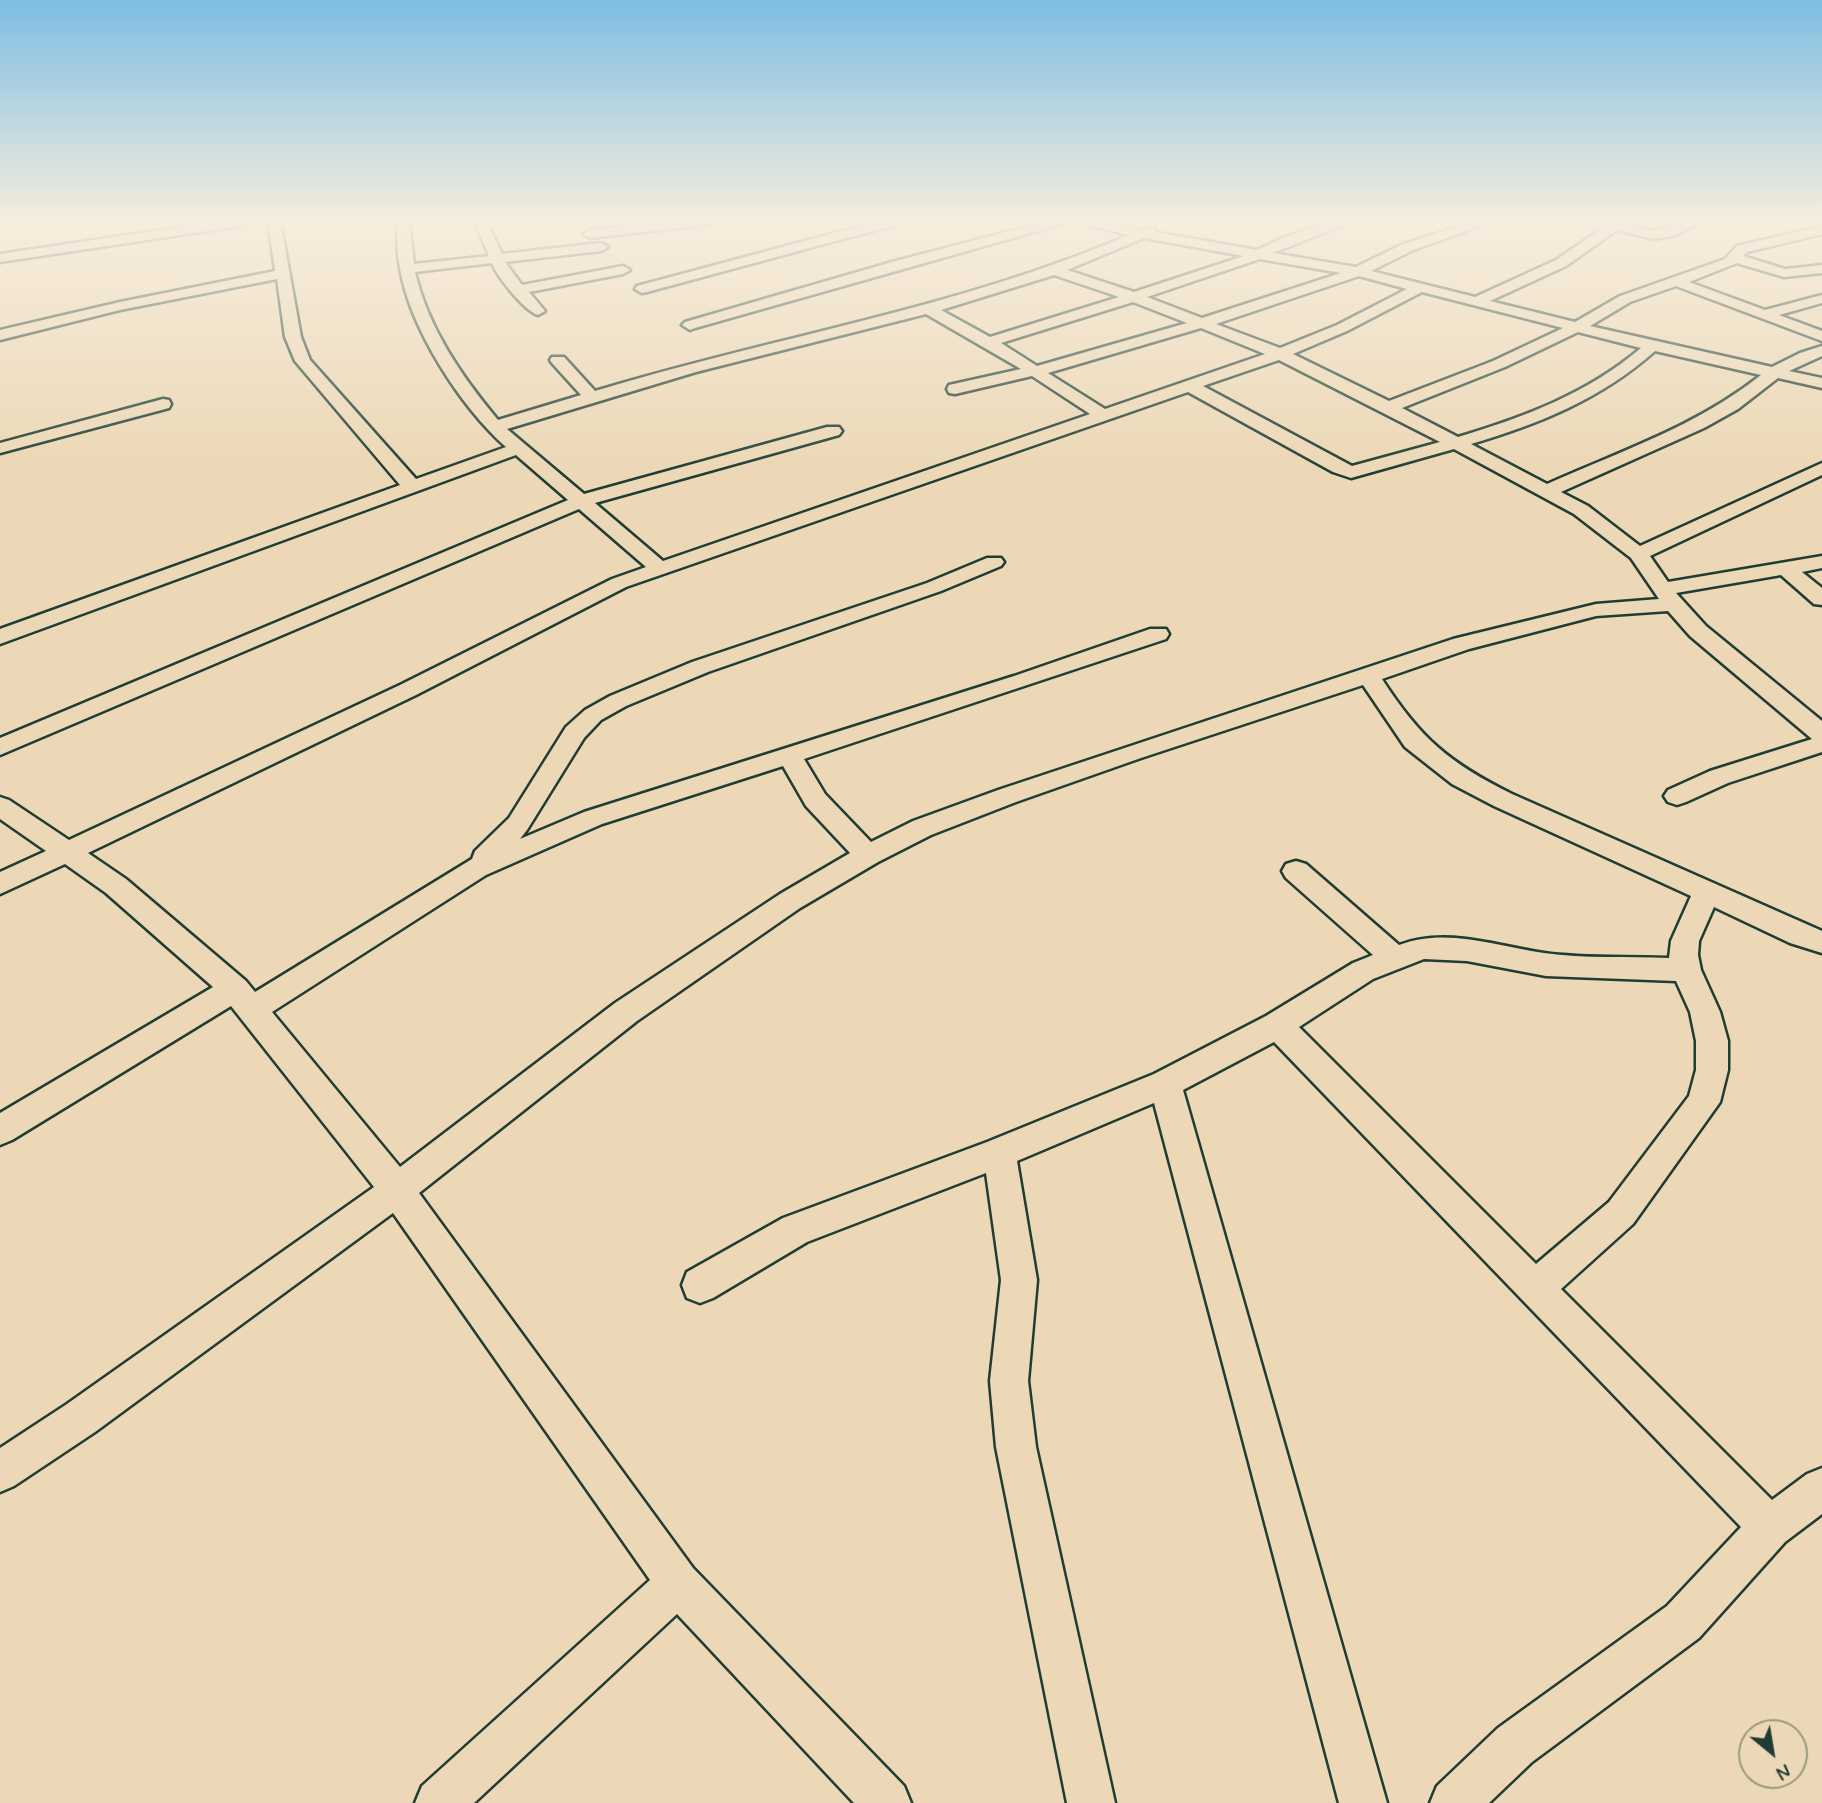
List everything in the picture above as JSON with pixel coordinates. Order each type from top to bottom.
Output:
[{"type":"street","points":[[0,335],[129,304]]},
{"type":"street","points":[[287,304],[293,337],[303,361],[413,488]]},
{"type":"street","points":[[420,304],[430,331],[472,400],[494,427],[657,567]]},
{"type":"street","points":[[531,304],[538,311]]},
{"type":"street","points":[[690,325],[762,304]]},
{"type":"street","points":[[494,427],[699,365],[945,304]]},
{"type":"street","points":[[989,342],[1111,304]]},
{"type":"street","points":[[1152,304],[1280,354],[1389,407],[1581,510],[1638,554],[1669,596],[1741,669],[1822,734]]},
{"type":"street","points":[[955,389],[1070,363],[1265,304]]},
{"type":"street","points":[[0,884],[408,690],[583,599],[657,567],[1280,354],[1342,328],[1388,304]]},
{"type":"street","points":[[1490,304],[1652,346],[1822,383]]},
{"type":"street","points":[[1389,407],[1499,364],[1577,327],[1616,304]]},
{"type":"street","points":[[1739,304],[1822,337]]},
{"type":"street","points":[[1766,314],[1803,304]]},
{"type":"street","points":[[929,309],[989,342],[1105,416]]},
{"type":"street","points":[[1188,385],[1348,471],[1457,443],[1538,417],[1625,370],[1652,346]]},
{"type":"street","points":[[1546,492],[1716,415],[1798,357],[1822,351]]},
{"type":"street","points":[[558,359],[592,398]]},
{"type":"street","points":[[2,444],[163,404]]},
{"type":"street","points":[[0,747],[582,501],[833,431]]},
{"type":"street","points":[[0,637],[519,447]]},
{"type":"street","points":[[1638,554],[1822,468]]},
{"type":"street","points":[[476,868],[518,824],[575,733],[593,715],[618,701],[700,667],[824,626],[994,562]]},
{"type":"street","points":[[0,1472],[92,1410],[397,1190],[626,1012],[790,901],[868,855],[922,828],[1132,752],[1461,644],[1533,624],[1596,610],[1634,605],[1785,568],[1822,562]]},
{"type":"street","points":[[1785,568],[1822,599]]},
{"type":"street","points":[[0,1130],[244,999],[476,868],[593,818],[1158,634]]},
{"type":"street","points":[[1369,676],[1401,726],[1420,747],[1472,785],[1822,942]]},
{"type":"street","points":[[1677,796],[1719,777],[1822,744]]},
{"type":"street","points":[[790,756],[815,800],[868,855]]},
{"type":"street","points":[[0,806],[116,886],[244,999],[397,1190],[678,1583],[887,1803]]},
{"type":"street","points":[[1296,871],[1394,957]]},
{"type":"street","points":[[1534,1289],[1621,1213],[1704,1102],[1712,1070],[1712,1041],[1705,1012],[1686,970],[1683,955],[1685,941],[1707,892]]},
{"type":"street","points":[[700,1285],[795,1230],[999,1153],[1166,1084],[1277,1024],[1363,971],[1422,948],[1439,947],[1546,965],[1686,970]]},
{"type":"street","points":[[1277,1024],[1770,1527]]},
{"type":"street","points":[[1166,1084],[1363,1803]]},
{"type":"street","points":[[999,1153],[1018,1268],[1009,1381],[1016,1447],[1091,1803]]},
{"type":"street","points":[[1454,1803],[1515,1745],[1683,1622],[1770,1527],[1822,1489]]},
{"type":"street","points":[[439,1803],[678,1583]]}]
